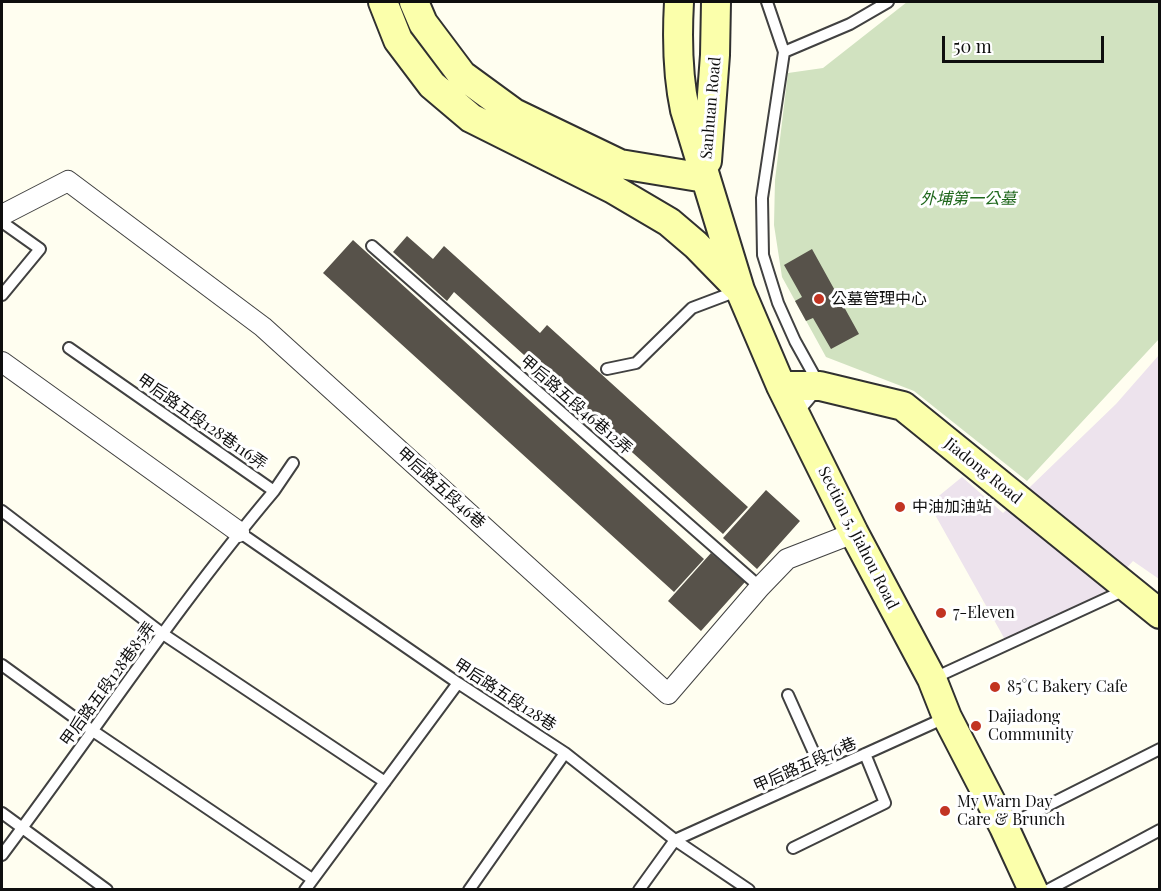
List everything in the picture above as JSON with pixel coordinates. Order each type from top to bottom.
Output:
[{"type":"street","points":[[383,2],[398,40],[432,85],[471,118],[613,189],[669,222],[696,245],[740,290]]},
{"type":"street","points":[[414,2],[423,23],[462,75],[514,113],[620,164],[705,178]]},
{"type":"street","name":"Sanhuan Road","points":[[679,2],[677,40],[679,82],[698,107]]},
{"type":"street","name":"Sanhuan Road","points":[[705,178],[698,107],[715,55],[716,2]]},
{"type":"street","points":[[613,189],[659,191],[705,178]]},
{"type":"street","name":"Section 5, Jiahou Road","points":[[705,178],[740,290],[781,386],[854,532],[932,679],[947,717],[1004,827],[1033,890]]},
{"type":"street","name":"甲后路五段46巷","points":[[2,215],[68,180],[263,327],[668,694],[787,559],[854,532]]},
{"type":"street","points":[[2,362],[240,532]]},
{"type":"street","name":"Jiadong Road","points":[[781,386],[820,386],[903,406],[1160,614]]},
{"type":"lane","points":[[766,2],[784,52],[762,198],[763,255],[778,303],[795,341],[820,386],[795,415]]},
{"type":"lane","points":[[784,52],[850,24],[888,2]]},
{"type":"lane","points":[[2,222],[40,249],[2,295]]},
{"type":"lane","name":"甲后路五段46巷12弄","points":[[372,246],[760,587]]},
{"type":"lane","points":[[607,369],[636,363],[692,308],[740,290]]},
{"type":"lane","name":"甲后路五段128巷116弄","points":[[69,348],[274,491],[240,532]]},
{"type":"lane","points":[[274,491],[293,463]]},
{"type":"lane","points":[[2,511],[163,634],[385,782]]},
{"type":"lane","name":"甲后路五段128巷85弄","points":[[2,855],[240,532]]},
{"type":"lane","name":"甲后路五段128巷","points":[[240,532],[458,683],[565,753],[675,840],[749,890]]},
{"type":"lane","points":[[932,679],[1127,589]]},
{"type":"lane","points":[[2,665],[312,879]]},
{"type":"lane","points":[[304,890],[458,683]]},
{"type":"lane","points":[[788,695],[823,773]]},
{"type":"lane","name":"甲后路五段76巷","points":[[675,840],[947,717]]},
{"type":"lane","points":[[1004,827],[1160,749]]},
{"type":"lane","points":[[469,890],[565,753]]},
{"type":"lane","points":[[793,848],[885,803],[865,754]]},
{"type":"lane","points":[[2,813],[107,890]]},
{"type":"lane","points":[[1048,890],[1160,830]]},
{"type":"lane","points":[[639,890],[675,840]]},
{"type":"shaded area","points":[[1159,355],[1159,579],[1133,561],[1100,597],[1008,645],[929,504],[962,477],[1003,513],[1116,404]]},
{"type":"green space","name":"外埔第一公墓","points":[[907,2],[1159,2],[1159,339],[1027,481],[914,391],[826,357],[782,277],[774,225],[775,180],[788,73],[823,68]]},
{"type":"building","points":[[407,236],[433,259],[444,246],[540,333],[547,325],[748,507],[723,534],[454,292],[447,301],[393,252]]},
{"type":"building","points":[[353,240],[704,559],[674,592],[323,273]]},
{"type":"building","name":"公墓管理中心","points":[[812,249],[859,334],[831,349],[813,318],[806,321],[795,301],[802,297],[784,265]]},
{"type":"building","points":[[766,490],[800,521],[757,569],[723,538]]},
{"type":"building","points":[[711,553],[745,582],[701,631],[668,601]]},
{"type":"place","name":"公墓管理中心","points":[[819,299]]},
{"type":"place","name":"中油加油站","points":[[900,507]]},
{"type":"place","name":"7-Eleven","points":[[941,613]]},
{"type":"place","name":"85°C Bakery Cafe","points":[[995,687]]},
{"type":"place","name":"Dajiadong Community","points":[[976,726]]},
{"type":"place","name":"My Warn Day Care & Brunch","points":[[945,811]]}]
